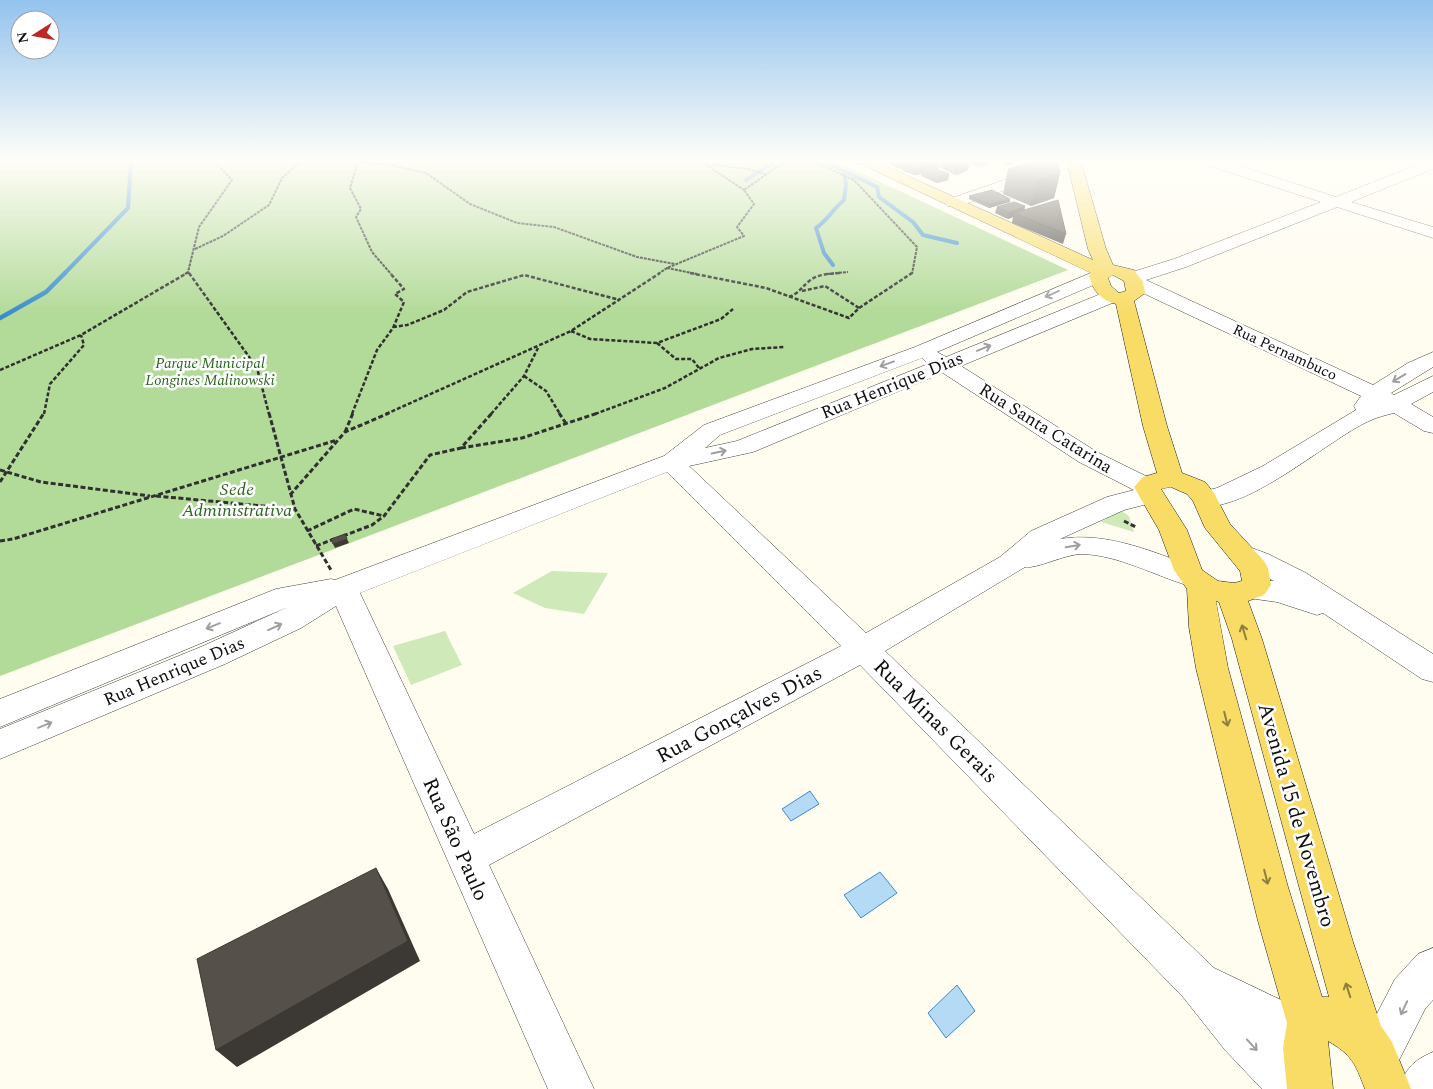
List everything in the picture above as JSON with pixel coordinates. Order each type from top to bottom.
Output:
[{"type":"main road","name":"Rua Pernambuco","points":[[975,213],[1118,281]]},
{"type":"main road","name":"Avenida 15 de Novembro","points":[[1087,213],[1097,249],[1118,281]]},
{"type":"main road","name":"Avenida 15 de Novembro","points":[[1099,213],[1155,426],[1156,487],[1165,515],[1176,535],[1218,587],[1258,679],[1333,942],[1376,1061]]},
{"type":"main road","name":"Avenida 15 de Novembro","points":[[1156,487],[1185,482],[1196,488],[1205,499],[1218,528],[1254,568],[1257,585],[1218,587]]},
{"type":"main road","name":"Avenida 15 de Novembro","points":[[1218,587],[1202,615],[1214,672],[1283,946],[1307,1029],[1304,1050],[1310,1089]]},
{"type":"main road","points":[[1214,672],[1258,679]]},
{"type":"main road","points":[[1307,1029],[1319,1019],[1332,1019],[1376,1061]]},
{"type":"street","name":"Rua Henrique Dias","points":[[671,462],[712,430],[795,397],[1118,281],[1180,263],[1297,213]]},
{"type":"street","points":[[1374,213],[1433,233]]},
{"type":"street","points":[[1381,213],[1433,228]]},
{"type":"street","name":"Rua Henrique Dias","points":[[0,744],[223,652],[290,620],[343,588],[671,462],[744,447],[944,365],[1118,281]]},
{"type":"street","name":"Rua Pernambuco","points":[[1118,281],[1155,304],[1377,405],[1433,426]]},
{"type":"street","name":"Rua Santa Catarina","points":[[922,351],[1088,457],[1156,487]]},
{"type":"street","points":[[1377,405],[1392,382],[1433,358]]},
{"type":"street","points":[[1205,499],[1225,494],[1272,472],[1377,405],[1433,383]]},
{"type":"street","name":"Rua Minas Gerais","points":[[671,462],[863,648],[1198,982],[1241,1034],[1293,1089]]},
{"type":"street","name":"Rua Gonçalves Dias","points":[[465,858],[863,648],[1010,564],[1041,538],[1072,522],[1156,487]]},
{"type":"street","name":"Rua Gonçalves Dias","points":[[1010,564],[1044,552],[1081,545],[1139,556],[1218,587]]},
{"type":"street","points":[[1244,555],[1278,569],[1308,586],[1343,612],[1433,670]]},
{"type":"street","points":[[1218,587],[1277,592],[1343,612]]},
{"type":"street","name":"Rua Henrique Dias","points":[[0,713],[286,596],[343,588]]},
{"type":"street","name":"Rua São Paulo","points":[[343,588],[571,1089]]},
{"type":"street","points":[[1376,1061],[1410,994],[1433,969]]},
{"type":"street","name":"Rua Minas Gerais","points":[[1198,982],[1307,1029]]},
{"type":"street","points":[[1421,1089],[1433,1075]]},
{"type":"path","points":[[0,370],[81,336],[188,272],[199,227],[209,213]]},
{"type":"path","points":[[194,250],[223,236],[257,213]]},
{"type":"path","points":[[345,432],[378,350],[393,328],[404,302],[395,294],[404,289],[372,252],[356,217],[359,213]]},
{"type":"path","points":[[492,213],[517,223],[554,227],[637,257],[676,264]]},
{"type":"path","points":[[290,495],[345,432],[571,331],[667,268],[744,236],[736,227],[747,213]]},
{"type":"path","points":[[667,268],[766,288],[849,318],[859,308],[912,275],[917,247],[885,213]]},
{"type":"path","points":[[188,272],[257,368],[279,460],[294,509],[343,588]]},
{"type":"path","points":[[802,291],[804,284],[811,278],[848,272]]},
{"type":"path","points":[[393,328],[407,325],[444,310],[467,292],[524,275],[620,300]]},
{"type":"path","points":[[788,297],[802,291],[825,286],[859,308]]},
{"type":"path","points":[[571,331],[590,340],[657,343],[721,319],[733,309]]},
{"type":"path","points":[[0,482],[44,415],[50,384],[84,345],[81,336]]},
{"type":"path","points":[[657,343],[676,359],[692,359],[699,368]]},
{"type":"path","points":[[316,546],[372,525],[384,516],[430,455],[462,448],[494,446],[545,433],[663,389],[724,356],[763,346],[784,347]]},
{"type":"path","points":[[462,448],[524,376],[538,347]]},
{"type":"path","points":[[524,376],[546,391],[568,425]]},
{"type":"path","points":[[0,540],[13,539],[152,496],[279,460],[337,440]]},
{"type":"path","points":[[0,470],[41,482],[152,496],[294,509]]},
{"type":"path","points":[[307,531],[354,509],[384,516]]},
{"type":"green space","name":"Parque Municipal Longines Malinowski","points":[[0,213],[946,213],[1068,270],[0,676]]},
{"type":"green space","points":[[1120,510],[1129,516],[1134,532],[1101,522]]},
{"type":"green space","points":[[552,571],[608,573],[584,614],[545,608],[513,593]]},
{"type":"green space","points":[[445,631],[462,665],[411,685],[393,646]]},
{"type":"water","points":[[810,791],[819,804],[791,821],[782,809]]},
{"type":"water","points":[[880,872],[897,893],[861,918],[844,895]]},
{"type":"water","points":[[957,985],[975,1011],[946,1038],[928,1013]]},
{"type":"building","points":[[1014,213],[1061,213],[1066,234]]},
{"type":"building","points":[[345,534],[347,539],[333,544],[331,539]]},
{"type":"building","points":[[376,868],[408,941],[216,1050],[197,959]]},
{"type":"waterway","points":[[64,274],[123,213]]},
{"type":"waterway","points":[[832,213],[816,228],[824,253],[833,265]]},
{"type":"waterway","points":[[901,213],[913,222],[923,235],[957,243]]},
{"type":"waterway","points":[[0,318],[46,292],[64,274]]},
{"type":"park label","name":"Sede Administrativa","points":[[237,499]]}]
